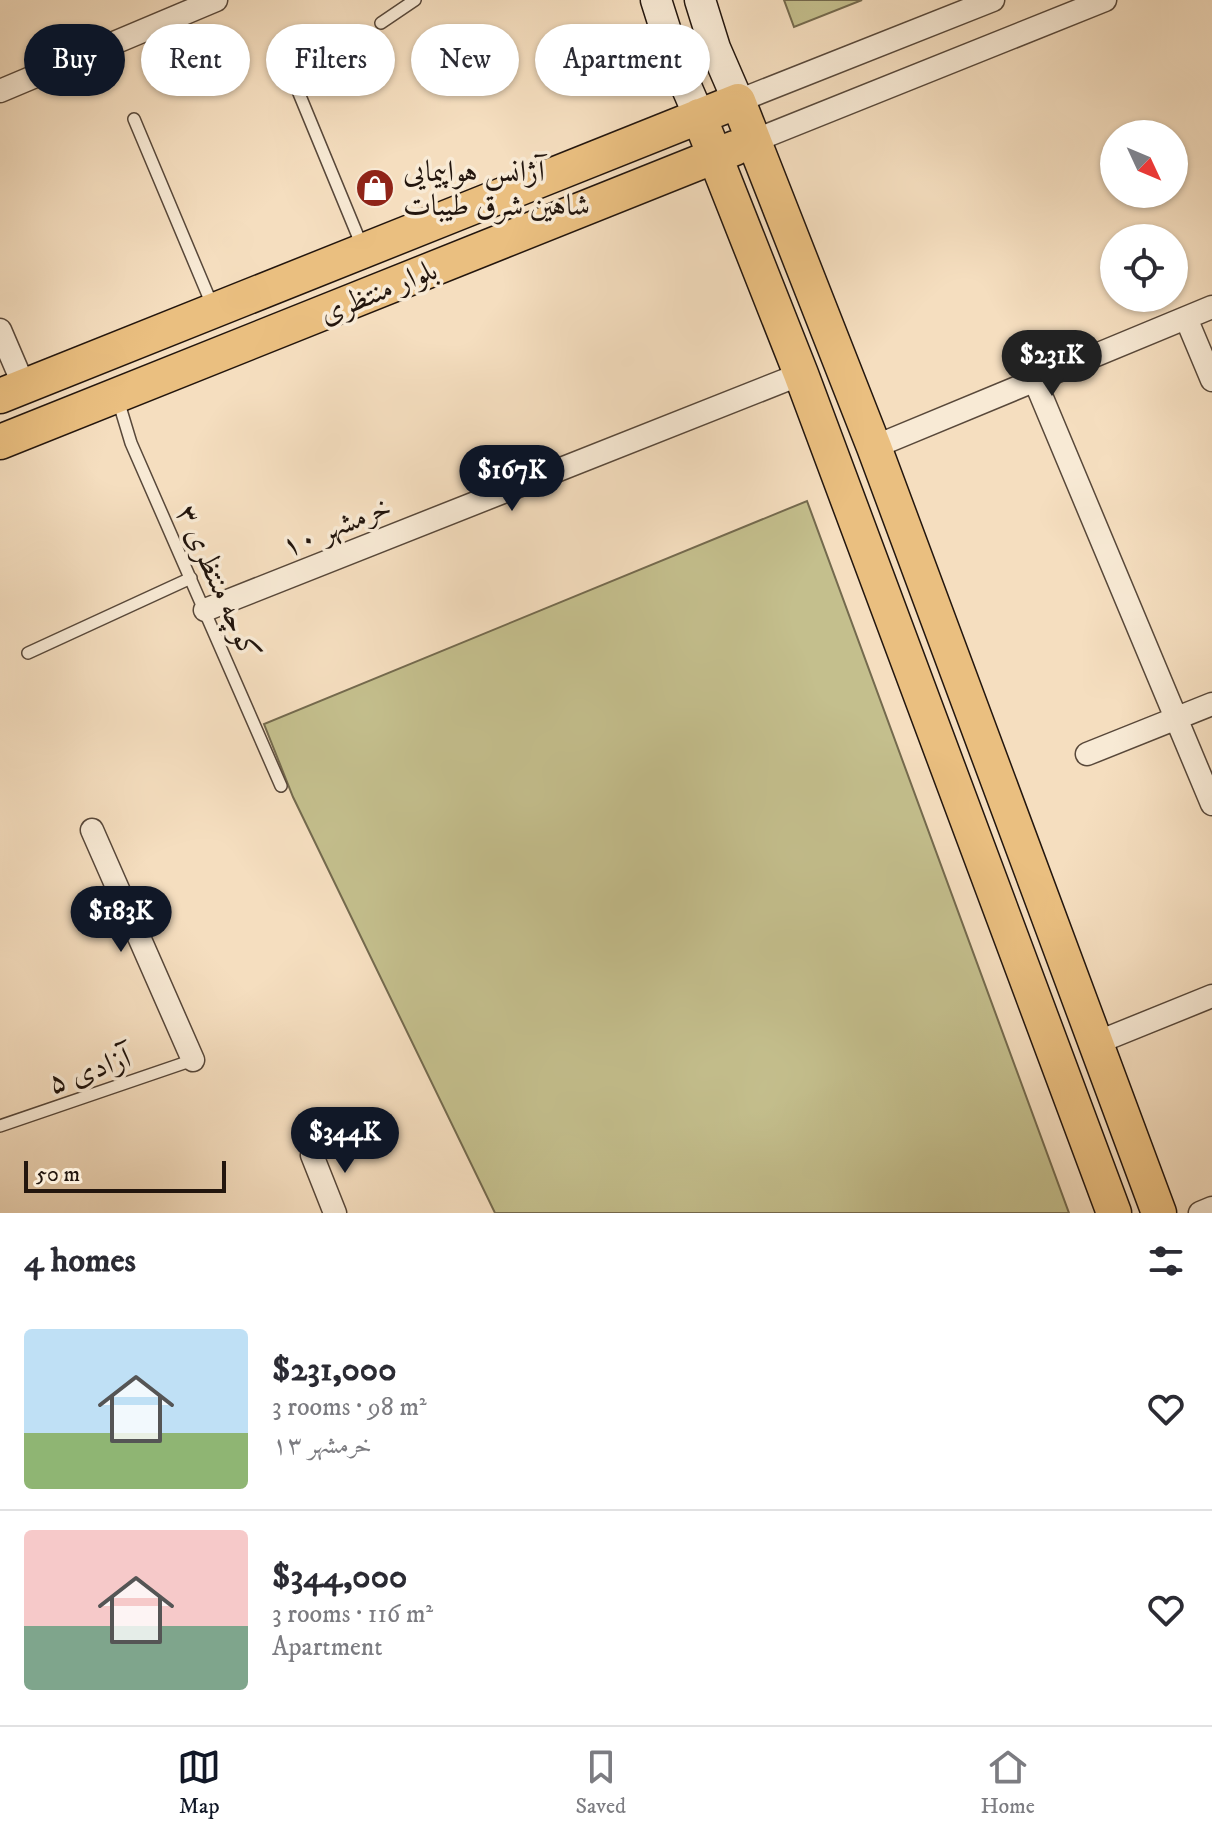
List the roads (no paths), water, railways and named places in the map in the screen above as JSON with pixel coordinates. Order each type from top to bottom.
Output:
[{"type":"main road","points":[[656,0],[676,63],[716,155],[801,374],[1114,1213]]},
{"type":"main road","points":[[700,0],[715,48],[756,140],[874,447],[1159,1213]]},
{"type":"main road","name":"بلوار منتظری","points":[[12,391],[738,101]]},
{"type":"main road","name":"بلوار منتظری","points":[[0,442],[756,140]]},
{"type":"main road","points":[[102,356],[117,395]]},
{"type":"street","points":[[0,91],[216,0]]},
{"type":"street","points":[[738,101],[993,0]]},
{"type":"street","points":[[756,140],[1105,0]]},
{"type":"street","points":[[874,447],[1212,307]]},
{"type":"street","points":[[1186,318],[1212,380]]},
{"type":"street","points":[[0,330],[12,391]]},
{"type":"street","name":"خرمشهر ۱۰","points":[[205,610],[801,374]]},
{"type":"street","points":[[1035,381],[1212,804]]},
{"type":"street","points":[[1087,754],[1212,704]]},
{"type":"street","points":[[92,830],[193,1060]]},
{"type":"street","points":[[1096,1043],[1212,996]]},
{"type":"street","points":[[312,1155],[335,1213]]},
{"type":"street","points":[[1200,1213],[1212,1208]]},
{"type":"lane","points":[[381,23],[415,0]]},
{"type":"lane","points":[[300,96],[364,250]]},
{"type":"lane","points":[[134,119],[214,310]]},
{"type":"lane","name":"کوچه منتظری ۳","points":[[117,395],[131,443],[281,786]]},
{"type":"lane","points":[[28,653],[191,578]]},
{"type":"lane","name":"آزادی ۵","points":[[0,1126],[193,1060]]},
{"type":"place","name":"آژانس هواپیمایی شاهین شرق طیبات","points":[[375,188]]}]
